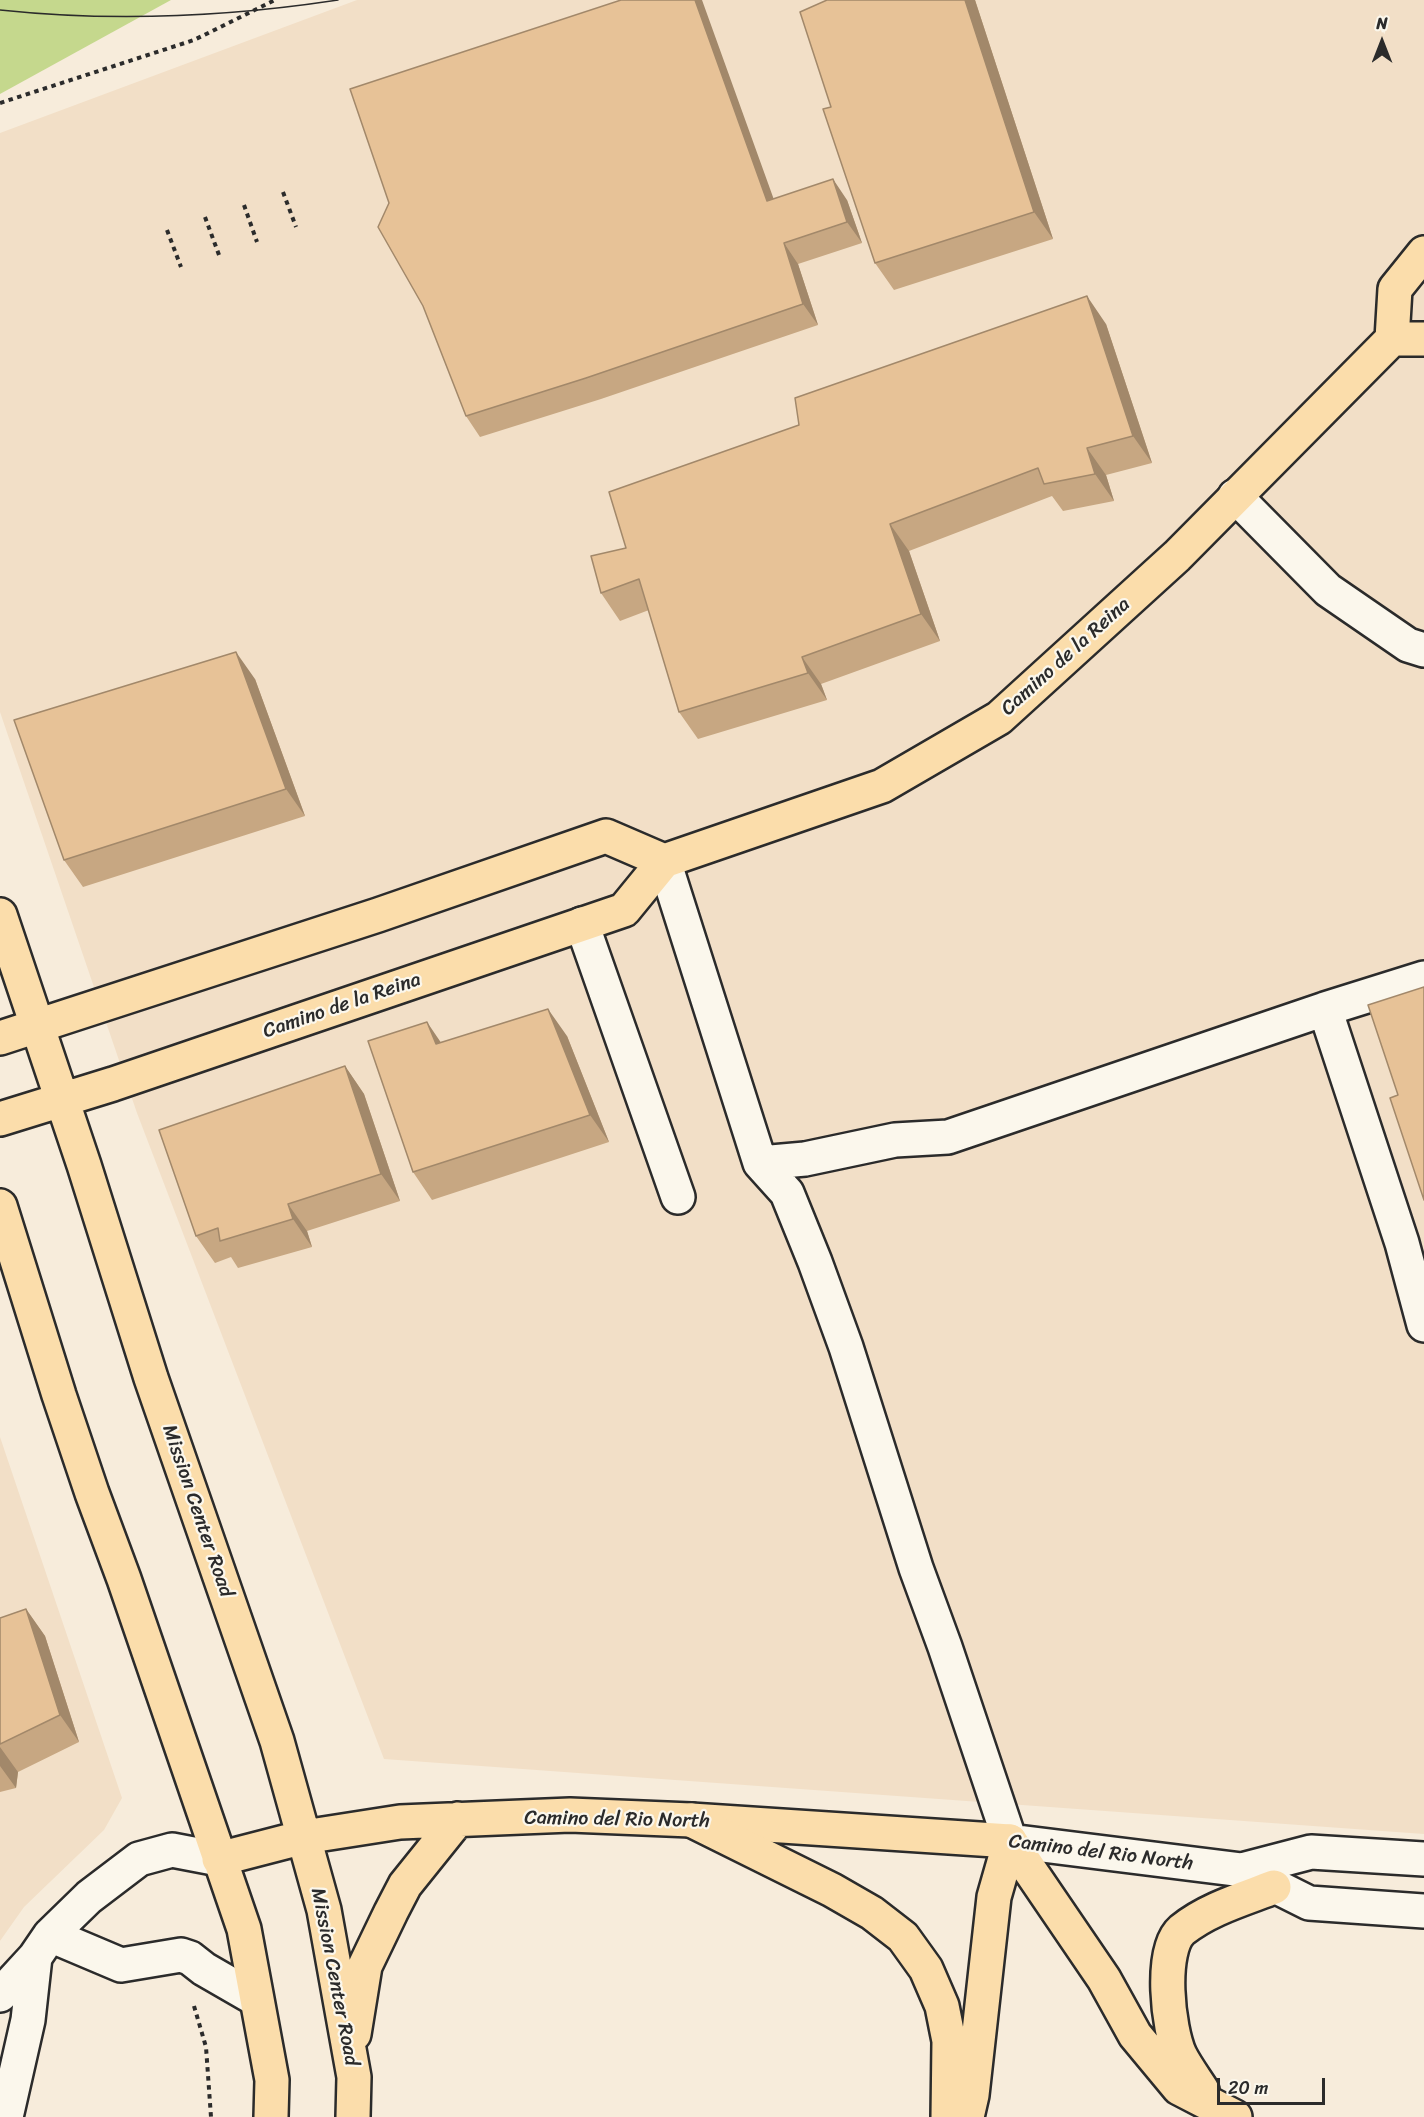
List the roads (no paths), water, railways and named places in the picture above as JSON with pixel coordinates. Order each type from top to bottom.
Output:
[{"type":"main road","name":"Camino de la Reina","points":[[0,1119],[113,1084],[624,910],[664,861],[882,786],[999,718],[1177,556],[1235,496],[1408,339],[1395,289],[1424,253]]},
{"type":"main road","points":[[0,1038],[358,922],[606,836],[664,861]]},
{"type":"main road","name":"Mission Center Road","points":[[0,915],[62,1099],[151,1378],[277,1741],[324,1910],[354,2077],[353,2117]]},
{"type":"main road","points":[[0,1206],[66,1417],[190,1768],[244,1929],[272,2080],[271,2117]]},
{"type":"main road","name":"Camino del Rio North","points":[[219,1859],[304,1837],[400,1822],[570,1815],[691,1820],[1010,1841]]},
{"type":"main road","points":[[350,2056],[365,1966],[405,1885],[458,1820]]},
{"type":"main road","points":[[691,1820],[831,1890],[872,1913],[903,1937],[926,1969],[942,2006],[949,2041],[948,2117]]},
{"type":"main road","points":[[1010,1841],[1104,1978],[1135,2035],[1179,2088],[1223,2111]]},
{"type":"main road","points":[[967,2117],[972,2096],[994,1897],[1010,1841]]},
{"type":"main road","points":[[1223,2111],[1180,2054],[1168,2010],[1168,1972],[1174,1941],[1181,1931],[1216,1909],[1274,1887]]},
{"type":"street","points":[[1235,496],[1328,590],[1408,645],[1424,650]]},
{"type":"street","points":[[664,861],[760,1163],[787,1193],[819,1273],[846,1347],[915,1568],[945,1647],[1010,1841]]},
{"type":"street","points":[[582,924],[678,1197]]},
{"type":"street","points":[[760,1163],[805,1159],[895,1140],[948,1137],[1325,1009],[1424,978]]},
{"type":"street","points":[[1325,1009],[1402,1243],[1424,1325]]},
{"type":"street","name":"Camino del Rio North","points":[[1010,1841],[1242,1869],[1311,1852],[1424,1859]]},
{"type":"street","name":"Camino del Rio North","points":[[0,1995],[89,1897],[139,1859],[172,1850],[219,1859]]},
{"type":"street","name":"Camino del Rio North","points":[[1242,1869],[1309,1903],[1424,1911]]},
{"type":"street","points":[[6,2117],[43,1946],[121,1965],[182,1955],[256,1999]]},
{"type":"tram line","points":[[0,10],[85,16],[169,16],[212,14],[338,0]]}]
